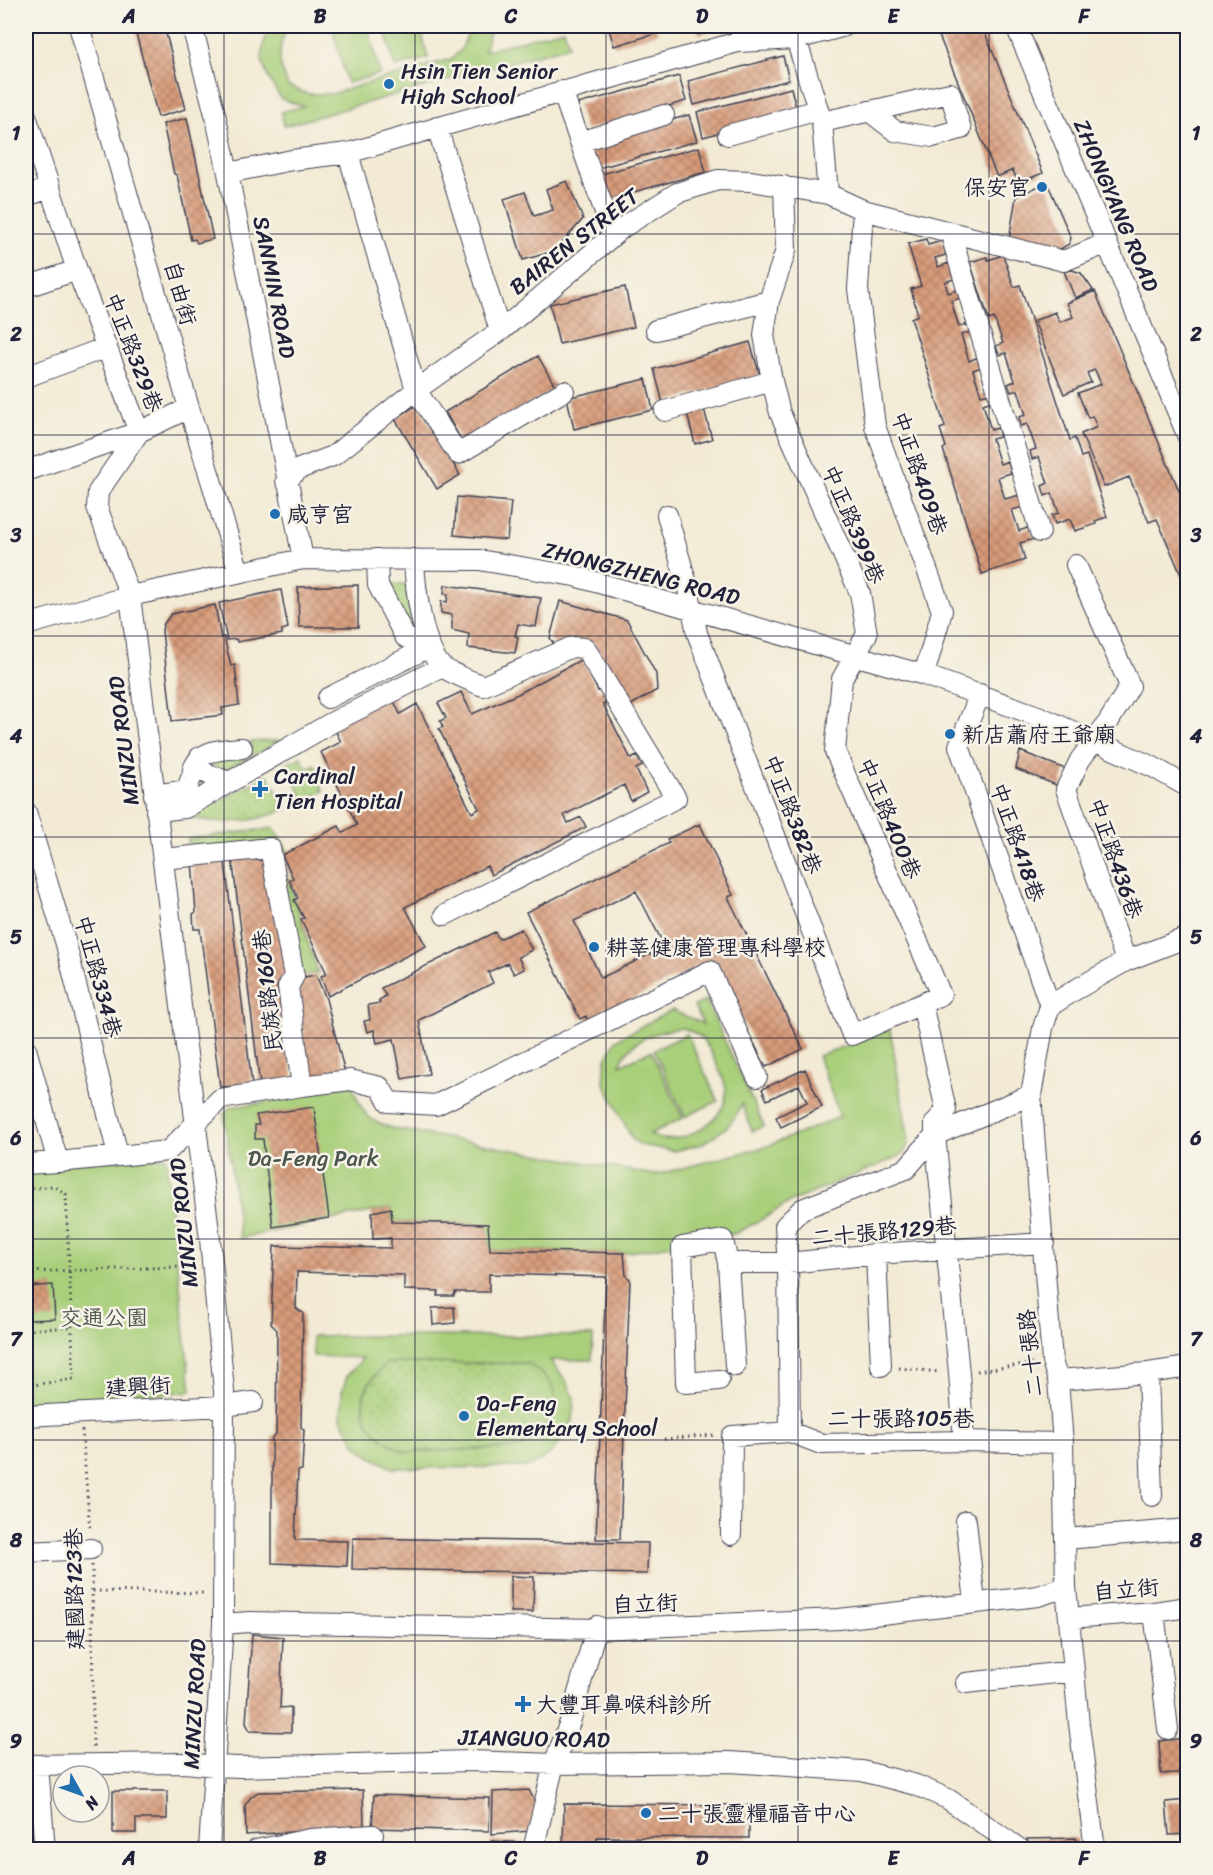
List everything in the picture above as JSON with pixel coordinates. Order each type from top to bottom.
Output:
[{"type":"street","name":"自由街","points":[[79,26],[189,408],[239,572]]},
{"type":"street","name":"SANMIN ROAD","points":[[192,26],[228,173],[286,481],[303,559]]},
{"type":"street","points":[[228,173],[292,160],[348,153],[738,42],[796,39],[845,26]]},
{"type":"street","name":"ZHONGYANG ROAD","points":[[1016,26],[1188,437]]},
{"type":"street","points":[[796,39],[820,116],[828,194]]},
{"type":"street","points":[[562,91],[614,235]]},
{"type":"street","points":[[728,135],[820,116],[869,111]]},
{"type":"street","points":[[580,142],[664,115]]},
{"type":"street","name":"中正路329巷","points":[[26,116],[77,270],[139,432],[98,492],[97,507],[130,596]]},
{"type":"street","points":[[437,127],[500,330]]},
{"type":"street","points":[[348,153],[416,390],[458,454],[564,391]]},
{"type":"street","name":"BAIREN STREET","points":[[286,481],[299,469],[333,456],[416,390],[500,330],[614,235],[677,193],[718,180],[751,181],[828,194],[863,210],[1064,261],[1107,243]]},
{"type":"street","name":"中正路399巷","points":[[784,186],[786,250],[769,301],[764,335],[780,413],[860,593],[867,634],[855,655]]},
{"type":"street","points":[[26,196],[50,188]]},
{"type":"street","name":"中正路409巷","points":[[863,210],[858,289],[875,426],[942,610],[924,675]]},
{"type":"street","points":[[950,232],[1040,531]]},
{"type":"street","points":[[26,287],[77,270]]},
{"type":"street","points":[[656,330],[769,301]]},
{"type":"street","points":[[26,377],[107,347]]},
{"type":"street","points":[[665,411],[772,381]]},
{"type":"street","points":[[26,471],[139,432],[189,408]]},
{"type":"street","name":"中正路382巷","points":[[667,515],[697,633],[852,1035],[922,1004]]},
{"type":"street","name":"ZHONGZHENG ROAD","points":[[26,625],[130,596],[303,559],[479,560],[574,576],[924,675],[1038,716],[1153,766],[1188,787]]},
{"type":"street","points":[[377,559],[378,585],[405,637],[429,647]]},
{"type":"street","points":[[414,559],[415,584],[429,647],[442,667],[483,686],[572,647],[585,648],[676,798],[445,915]]},
{"type":"street","name":"中正路436巷","points":[[1076,565],[1130,686],[1109,721],[1080,760],[1066,789],[1126,961]]},
{"type":"street","name":"MINZU ROAD","points":[[130,596],[210,1239],[224,1406],[223,1624],[209,1850]]},
{"type":"street","points":[[328,698],[429,647]]},
{"type":"street","name":"中正路400巷","points":[[855,655],[842,679],[835,751],[941,995],[922,1004]]},
{"type":"street","points":[[155,803],[185,808],[331,723],[442,667]]},
{"type":"street","name":"中正路418巷","points":[[980,694],[959,746],[1050,1006]]},
{"type":"street","points":[[155,803],[188,790],[193,768],[200,757],[209,752],[242,748]]},
{"type":"street","points":[[200,757],[199,768],[203,772],[229,782]]},
{"type":"street","name":"中正路334巷","points":[[26,812],[66,944],[118,1155]]},
{"type":"street","name":"民族路160巷","points":[[163,859],[270,848],[294,976],[288,987],[302,1086]]},
{"type":"street","points":[[1050,1006],[1126,961],[1188,937]]},
{"type":"street","points":[[26,1164],[168,1151],[220,1099],[302,1086],[350,1080],[380,1087],[389,1102],[436,1105],[710,971],[757,1077]]},
{"type":"street","points":[[922,1004],[946,1110],[935,1124],[935,1135],[964,1441]]},
{"type":"street","name":"二十張路","points":[[1050,1006],[1043,1028],[1031,1095],[1052,1361],[1058,1380],[1063,1443],[1066,1587],[1079,1724],[1095,1850]]},
{"type":"street","points":[[26,1048],[58,1162]]},
{"type":"street","points":[[790,1432],[788,1263],[785,1226],[802,1209],[906,1168],[935,1135],[1031,1095]]},
{"type":"street","points":[[719,1380],[686,1383],[682,1247],[723,1240],[728,1263],[735,1366]]},
{"type":"street","name":"二十張路129巷","points":[[728,1263],[788,1263],[876,1254],[1044,1243]]},
{"type":"street","points":[[876,1254],[881,1366]]},
{"type":"street","points":[[1058,1380],[1186,1368]]},
{"type":"street","points":[[1148,1373],[1152,1496]]},
{"type":"street","name":"建興街","points":[[26,1416],[224,1406],[253,1402]]},
{"type":"street","name":"二十張路105巷","points":[[732,1436],[790,1432],[821,1444],[964,1441],[1063,1443]]},
{"type":"street","points":[[731,1535],[732,1436]]},
{"type":"street","points":[[966,1521],[975,1603]]},
{"type":"street","points":[[1065,1539],[1188,1529]]},
{"type":"street","points":[[26,1552],[92,1549]]},
{"type":"street","name":"自立街","points":[[223,1624],[249,1622],[597,1627],[839,1619],[1038,1596],[1066,1587]]},
{"type":"street","name":"自立街","points":[[1069,1618],[1155,1612],[1188,1606]]},
{"type":"street","points":[[1155,1612],[1168,1729]]},
{"type":"street","points":[[533,1850],[554,1764],[570,1722],[597,1627]]},
{"type":"street","points":[[966,1683],[1074,1671]]},
{"type":"street","name":"JIANGUO ROAD","points":[[93,1764],[186,1763],[214,1766],[448,1761],[515,1761],[554,1764],[730,1762],[862,1771],[916,1785],[948,1799],[1021,1850]]},
{"type":"street","points":[[32,1765],[45,1850]]},
{"type":"street","name":"JIANGUO ROAD","points":[[32,1765],[51,1765]]},
{"type":"street","points":[[256,1850],[373,1835]]},
{"type":"path","points":[[26,1189],[53,1186],[66,1194],[74,1379],[26,1386]]},
{"type":"path","points":[[26,1272],[180,1267]]},
{"type":"path","points":[[26,1330],[71,1327]]},
{"type":"path","name":"建國路123巷","points":[[81,1413],[92,1549],[93,1764]]},
{"type":"path","points":[[664,1439],[725,1434],[732,1436]]},
{"type":"path","points":[[93,1591],[206,1593]]},
{"type":"green space","points":[[269,26],[287,26],[280,50],[282,69],[288,86],[308,94],[331,94],[451,59],[461,50],[471,26],[492,26],[484,51],[564,29],[569,46],[284,126],[281,112],[304,106],[281,99],[265,71],[262,56]]},
{"type":"green space","points":[[332,26],[368,26],[380,74],[347,83]]},
{"type":"green space","points":[[384,26],[420,26],[428,58],[395,67]]},
{"type":"green space","points":[[390,584],[406,584],[413,627],[409,628],[391,595]]},
{"type":"green space","points":[[282,740],[250,757],[251,742]]},
{"type":"green space","points":[[228,756],[250,757],[225,770],[210,767],[219,759]]},
{"type":"green space","points":[[301,757],[307,769],[315,765],[323,779],[319,782],[324,791],[304,801],[286,764]]},
{"type":"green space","points":[[268,775],[286,809],[251,820],[216,822],[191,818],[191,815]]},
{"type":"green space","points":[[274,828],[288,852],[281,856],[318,973],[301,975],[274,844],[189,853],[188,839]]},
{"type":"green space","points":[[706,1000],[764,1126],[752,1131],[742,1104],[726,1128],[702,1144],[674,1151],[641,1145],[632,1139],[604,1082],[606,1059],[616,1040],[672,1010],[703,1024],[694,1006]],"holes":[[[683,1028],[706,1043],[724,1081],[726,1098],[719,1113],[703,1128],[681,1138],[659,1138],[650,1134],[683,1118],[651,1051],[620,1065],[630,1048],[637,1042],[673,1029]]]},
{"type":"green space","name":"Da-Feng Park","points":[[890,1029],[909,1142],[905,1151],[900,1156],[788,1203],[734,1234],[624,1253],[490,1250],[487,1224],[392,1222],[391,1208],[240,1238],[224,1114],[230,1107],[278,1101],[351,1084],[362,1109],[370,1118],[384,1126],[655,1175],[765,1147],[840,1117],[818,1056]]},
{"type":"green space","points":[[687,1034],[718,1101],[685,1117],[654,1050]]},
{"type":"green space","name":"交通公園","points":[[166,1157],[191,1391],[26,1406],[26,1166]]},
{"type":"green space","points":[[312,1336],[593,1336],[592,1360],[550,1360],[565,1379],[574,1397],[573,1421],[551,1453],[531,1467],[393,1468],[357,1446],[341,1418],[342,1392],[347,1376],[363,1358],[313,1356]],"holes":[[[388,1363],[528,1363],[542,1373],[552,1386],[555,1405],[548,1423],[520,1448],[405,1452],[377,1434],[369,1424],[364,1412],[363,1401],[367,1388]]]},
{"type":"green space","points":[[388,1363],[528,1363],[542,1373],[552,1386],[555,1405],[548,1423],[520,1448],[405,1452],[389,1444],[377,1434],[364,1413],[363,1401],[367,1389],[375,1376]]},
{"type":"building","points":[[134,26],[164,26],[186,109],[158,117]]},
{"type":"building","points":[[608,26],[656,26],[658,33],[614,46]]},
{"type":"building","points":[[697,26],[728,26],[699,34]]},
{"type":"building","points":[[935,26],[982,26],[1043,173],[1018,183],[1013,170],[997,177]]},
{"type":"building","points":[[783,56],[789,80],[694,105],[688,81]]},
{"type":"building","points":[[679,76],[686,101],[585,130],[578,104]]},
{"type":"building","points":[[791,88],[797,112],[703,137],[697,112]]},
{"type":"building","points":[[689,115],[697,141],[595,169],[588,144]]},
{"type":"building","points":[[187,118],[213,239],[197,243],[195,239],[191,240],[163,124]]},
{"type":"building","points":[[699,147],[706,172],[605,200],[598,175]]},
{"type":"building","points":[[567,181],[583,219],[555,251],[523,260],[504,199],[525,192],[534,216],[553,210],[546,189]]},
{"type":"building","points":[[1047,182],[1071,238],[1069,244],[1054,253],[1009,240],[1016,197]]},
{"type":"building","points":[[926,239],[928,245],[942,241],[946,255],[935,258],[938,267],[949,263],[954,279],[945,282],[948,293],[957,290],[960,298],[951,301],[959,327],[967,324],[970,332],[961,335],[969,361],[978,357],[982,367],[973,370],[981,395],[990,393],[992,401],[983,404],[991,430],[998,428],[1000,437],[992,439],[1000,464],[1008,461],[1011,473],[998,477],[1005,499],[1020,495],[1023,507],[1012,510],[1019,531],[1030,527],[1034,539],[1020,543],[1025,560],[982,574],[943,449],[946,447],[940,429],[945,427],[911,318],[918,315],[911,289],[921,286],[908,244]]},
{"type":"building","points":[[1003,255],[1014,287],[1020,285],[1070,440],[1075,438],[1081,457],[1087,455],[1107,517],[1095,521],[1096,524],[1075,531],[1070,519],[1055,524],[1052,515],[1059,513],[1052,493],[1045,496],[1042,486],[1048,483],[1039,457],[1032,459],[1030,451],[1036,449],[1027,424],[1021,426],[1019,417],[1026,415],[1018,390],[1011,392],[1008,384],[1015,381],[1006,353],[999,355],[996,346],[1003,343],[994,318],[989,320],[970,262]]},
{"type":"building","points":[[1072,270],[1081,273],[1093,290],[1075,298],[1064,271]]},
{"type":"building","points":[[625,287],[634,327],[559,344],[550,304]]},
{"type":"building","points":[[1095,291],[1188,512],[1188,591],[1157,519],[1149,522],[1129,477],[1104,487],[1081,434],[1097,427],[1092,416],[1088,418],[1078,393],[1101,384],[1095,370],[1087,373],[1091,382],[1064,394],[1034,321],[1055,312],[1060,322],[1073,317],[1067,303]]},
{"type":"building","points":[[750,342],[760,376],[663,403],[654,369]]},
{"type":"building","points":[[538,356],[556,388],[463,443],[445,412]]},
{"type":"building","points":[[646,379],[653,410],[574,429],[567,398]]},
{"type":"building","points":[[418,404],[460,475],[437,489],[395,419]]},
{"type":"building","points":[[703,405],[712,439],[695,444],[686,410]]},
{"type":"building","points":[[457,497],[511,502],[507,540],[454,535]]},
{"type":"building","points":[[358,585],[358,627],[299,627],[298,587]]},
{"type":"building","points":[[445,585],[541,598],[536,627],[518,624],[515,653],[468,648],[469,634],[452,630],[452,615],[441,613],[441,601],[447,602],[448,594],[444,594]]},
{"type":"building","points":[[281,590],[288,628],[282,630],[282,634],[237,642],[236,639],[227,640],[219,603]]},
{"type":"building","points":[[560,601],[627,620],[656,674],[657,690],[631,705],[625,701],[594,643],[569,639],[555,646],[550,638]]},
{"type":"building","points":[[215,605],[221,638],[224,637],[231,666],[235,665],[239,705],[222,708],[223,715],[172,721],[163,625],[171,614]]},
{"type":"building","points":[[582,659],[598,691],[603,688],[609,701],[603,704],[631,759],[637,756],[642,766],[636,769],[647,792],[631,801],[624,785],[564,815],[568,823],[581,817],[586,827],[491,875],[487,866],[405,907],[426,946],[328,996],[321,976],[327,974],[301,919],[304,918],[294,900],[298,898],[289,880],[293,878],[282,855],[339,826],[343,833],[357,825],[321,752],[341,742],[328,716],[388,688],[400,714],[417,704],[472,813],[479,809],[439,729],[443,727],[440,721],[446,718],[438,703],[461,692],[472,714],[518,694]]},
{"type":"building","points":[[1020,751],[1065,769],[1061,787],[1016,769]]},
{"type":"building","points":[[700,824],[733,895],[728,897],[803,1049],[766,1067],[712,960],[588,1021],[586,1016],[580,1019],[526,912],[669,843],[667,839]],"holes":[[[636,891],[665,947],[601,978],[574,921]]]},
{"type":"building","points":[[232,857],[265,858],[286,972],[277,987],[293,1076],[284,1083],[260,1085]]},
{"type":"building","points":[[192,862],[225,862],[252,1085],[220,1087],[200,929],[194,929],[193,914],[196,912]]},
{"type":"building","points":[[521,929],[532,950],[518,957],[524,969],[514,974],[508,963],[488,972],[493,983],[419,1020],[429,1074],[402,1079],[394,1039],[377,1043],[374,1030],[367,1032],[364,1021],[370,1020],[368,1005],[380,1003],[379,1000],[386,996],[381,988],[495,932],[499,939]]},
{"type":"building","points":[[316,975],[326,999],[345,1073],[310,1077],[296,989],[304,977]]},
{"type":"building","points":[[805,1069],[822,1107],[781,1127],[776,1117],[807,1102],[799,1085],[767,1100],[762,1089]]},
{"type":"building","points":[[314,1107],[329,1218],[273,1227],[263,1139],[255,1139],[255,1125],[259,1125],[256,1115]]},
{"type":"building","points":[[391,1208],[392,1222],[488,1224],[490,1250],[624,1253],[626,1276],[630,1279],[620,1539],[596,1539],[606,1277],[489,1274],[489,1292],[455,1292],[454,1296],[437,1296],[439,1291],[404,1290],[404,1275],[297,1272],[296,1308],[303,1313],[301,1427],[304,1430],[302,1470],[298,1471],[295,1540],[348,1541],[347,1566],[272,1563],[272,1437],[276,1434],[277,1330],[271,1324],[274,1246],[391,1248],[391,1238],[373,1239],[372,1212]]},
{"type":"building","points":[[53,1285],[55,1319],[26,1320],[26,1287]]},
{"type":"building","points":[[454,1307],[455,1323],[433,1325],[432,1308]]},
{"type":"building","points":[[353,1538],[648,1543],[647,1574],[352,1569]]},
{"type":"building","points":[[511,1576],[534,1577],[533,1612],[511,1612]]},
{"type":"building","points":[[252,1634],[283,1637],[280,1708],[291,1707],[291,1732],[250,1731],[246,1723]]},
{"type":"building","points":[[1188,1738],[1188,1772],[1161,1774],[1159,1741]]},
{"type":"building","points":[[363,1790],[364,1827],[246,1835],[245,1805],[258,1792]]},
{"type":"building","points":[[529,1790],[536,1804],[530,1831],[492,1834],[493,1792]]},
{"type":"building","points":[[113,1791],[167,1791],[167,1819],[136,1819],[136,1833],[113,1833]]},
{"type":"building","points":[[374,1795],[490,1798],[489,1831],[372,1828]]},
{"type":"building","points":[[1188,1800],[1188,1834],[1169,1835],[1166,1802]]},
{"type":"building","points":[[564,1804],[749,1805],[749,1838],[597,1837],[597,1850],[563,1850]]},
{"type":"building","points":[[1076,1838],[1078,1850],[1035,1850],[1027,1839]]},
{"type":"building","points":[[491,1841],[525,1843],[525,1850],[491,1850]]},
{"type":"place","name":"Hsin Tien Senior High School","points":[[389,84]]},
{"type":"place","name":"保安宮","points":[[1042,187]]},
{"type":"place","name":"咸亨宮","points":[[275,514]]},
{"type":"place","name":"新店蕭府王爺廟","points":[[950,734]]},
{"type":"place","name":"Cardinal Tien Hospital","points":[[260,789]]},
{"type":"place","name":"耕莘健康管理專科學校","points":[[594,947]]},
{"type":"place","name":"Da-Feng Elementary School","points":[[464,1416]]},
{"type":"place","name":"大豐耳鼻喉科診所","points":[[523,1704]]},
{"type":"place","name":"二十張靈糧福音中心","points":[[646,1813]]}]
